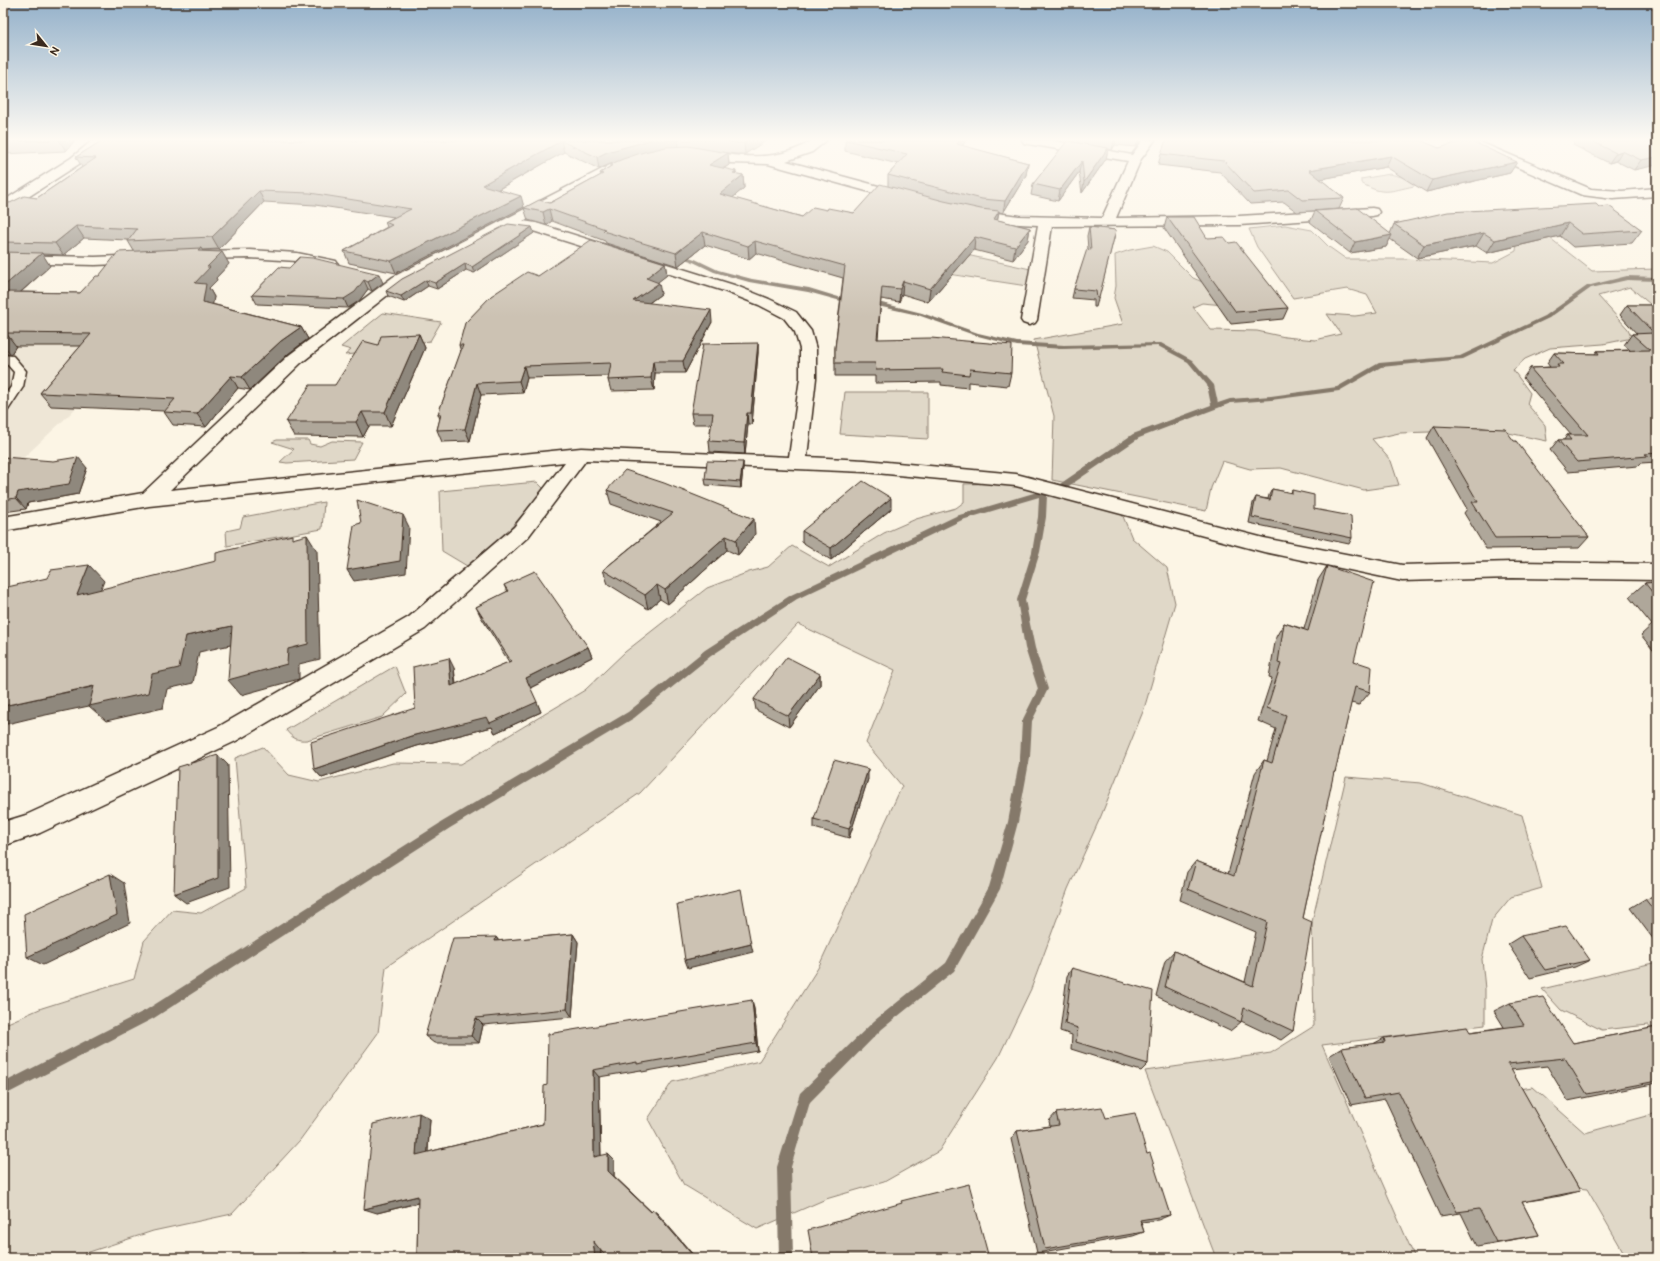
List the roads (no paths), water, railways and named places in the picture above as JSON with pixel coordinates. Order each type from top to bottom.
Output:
[{"type":"street","points":[[3,208],[17,199]]},
{"type":"street","points":[[149,499],[295,359],[398,280],[555,199]]},
{"type":"street","points":[[909,199],[913,200]]},
{"type":"street","points":[[1107,222],[1117,199]]},
{"type":"street","points":[[958,211],[980,216],[1046,222],[1143,223],[1312,217],[1372,212]]},
{"type":"street","points":[[1029,320],[1046,222]]},
{"type":"street","points":[[506,224],[531,226],[729,288],[764,302],[790,315],[803,331],[808,350],[808,378],[797,462]]},
{"type":"street","points":[[181,256],[250,254],[298,257],[346,268]]},
{"type":"street","points":[[3,259],[95,260],[154,258]]},
{"type":"street","points":[[383,277],[398,280]]},
{"type":"street","points":[[3,834],[31,825],[227,734],[417,623],[521,532],[581,454]]},
{"type":"street","points":[[3,524],[149,499],[581,454],[865,466],[1016,480],[1264,545],[1402,573],[1512,570],[1657,572]]},
{"type":"lane","points":[[3,359],[9,359],[20,371],[16,387],[3,407]]},
{"type":"waterway","points":[[676,255],[693,260],[716,271],[751,281],[809,290],[852,302]]},
{"type":"waterway","points":[[1043,493],[1060,488],[1136,436],[1230,401],[1271,398],[1339,389],[1379,365],[1461,358],[1547,317],[1589,287],[1627,278],[1657,279]]},
{"type":"waterway","points":[[869,304],[882,305],[920,314],[976,334],[1017,344],[1064,347],[1159,344],[1190,361],[1210,385],[1215,406]]},
{"type":"waterway","points":[[3,1090],[150,1014],[446,825],[631,715],[708,653],[794,597],[959,518],[1043,493]]},
{"type":"waterway","points":[[786,1258],[784,1167],[805,1098],[878,1025],[950,967],[994,889],[1013,822],[1025,757],[1027,721],[1043,689],[1030,648],[1021,600],[1036,552],[1042,517],[1043,493]]}]
